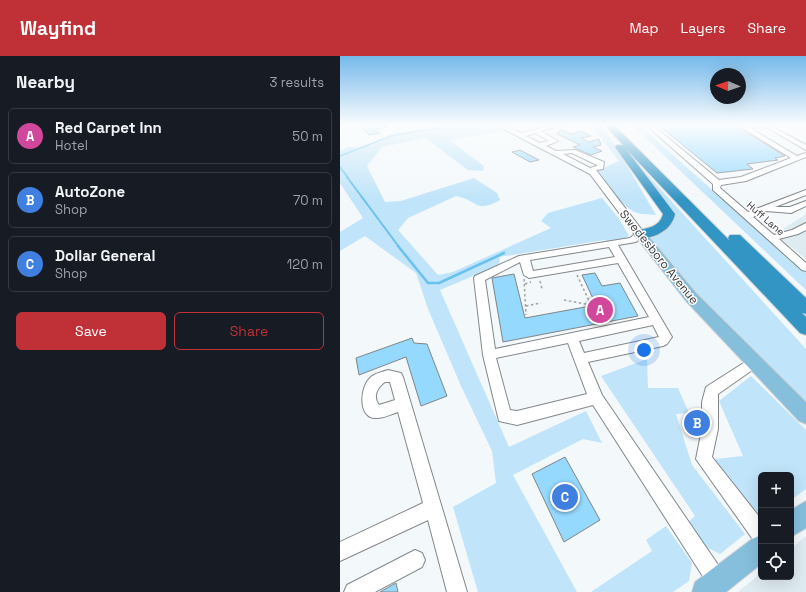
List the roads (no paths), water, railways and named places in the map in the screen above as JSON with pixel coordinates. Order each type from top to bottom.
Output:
[{"type":"highway","points":[[621,149],[669,214],[668,221],[658,230],[640,234]]},
{"type":"highway","points":[[632,149],[806,328]]},
{"type":"highway","points":[[646,149],[697,200]]},
{"type":"highway","points":[[806,300],[729,232],[806,308]]},
{"type":"main road","name":"Swedesboro Avenue","points":[[640,234],[691,297],[806,415]]},
{"type":"main road","points":[[794,523],[806,513]]},
{"type":"main road","points":[[713,588],[758,550]]},
{"type":"street","name":"Swedesboro Avenue","points":[[549,149],[589,170],[599,178],[619,208],[640,234]]},
{"type":"street","points":[[677,149],[717,183],[743,178],[806,155]]},
{"type":"street","points":[[781,149],[797,159]]},
{"type":"street","points":[[555,152],[573,151],[601,164],[600,167],[589,170]]},
{"type":"street","name":"Huff Lane","points":[[717,183],[716,188],[806,268]]},
{"type":"street","points":[[747,216],[806,192]]},
{"type":"street","points":[[763,210],[791,210],[806,203]]},
{"type":"street","points":[[772,238],[795,232],[806,226]]},
{"type":"street","points":[[596,398],[517,418],[504,416],[489,355],[479,278],[524,258],[633,240],[640,234]]},
{"type":"street","points":[[580,359],[663,341],[666,337],[612,244]]},
{"type":"street","points":[[524,258],[529,275],[621,260]]},
{"type":"street","points":[[489,355],[656,320]]},
{"type":"street","points":[[572,338],[596,398],[713,588]]},
{"type":"street","points":[[753,362],[711,391],[709,402],[710,429],[704,459],[758,530]]},
{"type":"street","points":[[403,404],[457,592]]},
{"type":"street","points":[[340,552],[433,508]]},
{"type":"street","points":[[354,592],[415,560]]},
{"type":"waterway","points":[[340,156],[358,149]]},
{"type":"waterway","points":[[340,167],[348,178]]},
{"type":"waterway","points":[[347,177],[399,247]]},
{"type":"waterway","points":[[398,246],[428,283],[439,283],[504,253]]},
{"type":"place","name":"Red Carpet Inn","points":[[600,310]]},
{"type":"place","name":"AutoZone","points":[[697,423]]},
{"type":"place","name":"Dollar General","points":[[565,497]]}]
